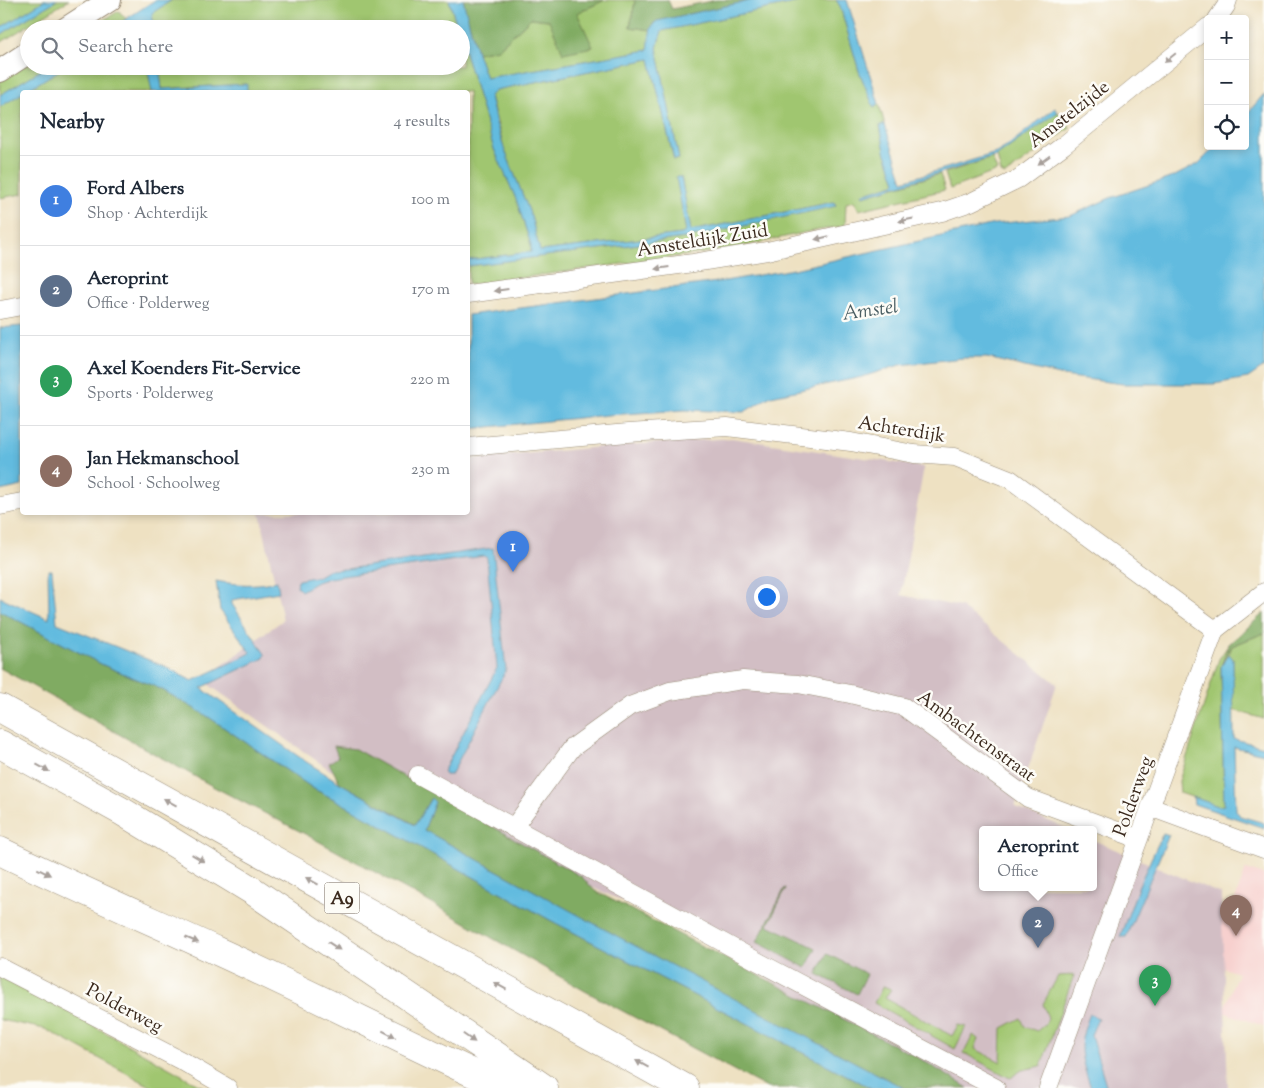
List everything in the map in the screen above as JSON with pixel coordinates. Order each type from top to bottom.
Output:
[{"type":"highway","name":"A9","points":[[0,708],[684,1088]]},
{"type":"highway","name":"A9","points":[[0,744],[123,812],[253,891],[544,1088]]},
{"type":"highway","points":[[0,851],[61,881],[217,951],[505,1088]]},
{"type":"street","points":[[79,20],[110,0]]},
{"type":"street","points":[[1220,15],[1228,0]]},
{"type":"street","name":"Amstelzijde","points":[[942,212],[971,202],[1018,179],[1064,145],[1204,30]]},
{"type":"street","points":[[0,70],[20,58]]},
{"type":"street","name":"Amsteldijk Zuid","points":[[470,294],[693,264],[767,251],[942,212]]},
{"type":"street","points":[[0,310],[20,306]]},
{"type":"street","name":"Achterdijk","points":[[470,447],[628,433],[726,427],[851,442],[914,454],[955,457],[1010,479],[1215,630]]},
{"type":"street","points":[[0,506],[20,502]]},
{"type":"street","points":[[1215,630],[1264,592]]},
{"type":"street","name":"Polderweg","points":[[1048,1088],[1215,630]]},
{"type":"street","name":"Ambachtenstraat","points":[[513,828],[572,748],[630,706],[670,692],[743,680],[798,684],[904,707],[1028,798],[1139,838]]},
{"type":"street","points":[[418,775],[755,960],[996,1088]]},
{"type":"street","points":[[1150,807],[1264,849]]},
{"type":"street","name":"Polderweg","points":[[0,967],[182,1061],[228,1088]]},
{"type":"shaded area","points":[[732,438],[924,467],[901,595],[961,607],[1057,684],[1015,807],[1061,826],[979,826],[979,891],[1097,891],[1097,842],[1221,894],[1228,1088],[963,1088],[658,917],[330,770],[202,680],[283,620],[260,515],[470,515],[470,459],[611,446]]},
{"type":"shaded area","points":[[1246,869],[1264,875],[1264,1026],[1223,1012],[1238,973],[1200,960],[1219,907],[1231,911]]},
{"type":"green space","points":[[0,0],[45,0],[0,28]]},
{"type":"green space","points":[[57,0],[69,0],[37,20],[24,20]]},
{"type":"green space","points":[[172,0],[449,0],[455,20],[153,20],[152,13]]},
{"type":"green space","points":[[463,0],[605,0],[577,13],[593,47],[563,53],[549,20],[531,18],[498,49],[477,53],[470,20],[468,20]]},
{"type":"green space","points":[[605,0],[633,0],[635,2],[630,27],[651,30],[648,50],[486,78],[477,53],[498,49],[531,18],[548,20],[592,47],[577,13]]},
{"type":"green space","points":[[633,0],[668,0],[672,9],[716,0],[753,0],[657,21],[653,24],[651,30],[630,27],[635,2]]},
{"type":"green space","points":[[808,0],[836,0],[840,6],[859,71],[874,108],[879,104],[885,125],[880,126],[885,151],[896,182],[862,194],[863,196],[940,174],[945,190],[859,210],[854,201],[846,203],[845,226],[807,232],[731,249],[470,285],[470,266],[692,237],[836,205],[834,202],[691,231],[681,177],[677,178],[686,232],[540,251],[531,216],[504,148],[490,96],[495,90],[650,59],[674,160],[679,159],[657,48],[661,31]]},
{"type":"green space","points":[[119,11],[126,19],[124,20],[104,20]]},
{"type":"green space","points":[[20,23],[20,31],[0,43],[0,35]]},
{"type":"green space","points":[[20,68],[20,75],[33,75],[0,95],[0,80]]},
{"type":"green space","points":[[470,69],[494,149],[516,199],[531,245],[531,252],[470,260],[470,90],[247,90],[246,84],[162,89],[160,75],[470,75]]},
{"type":"green space","points":[[51,75],[149,75],[152,90],[27,90]]},
{"type":"green space","points":[[20,94],[20,194],[0,198],[0,107]]},
{"type":"green space","points":[[1058,112],[1070,128],[1005,175],[1001,173],[997,156]]},
{"type":"green space","points":[[992,158],[997,171],[950,189],[945,173]]},
{"type":"green space","points":[[0,611],[103,665],[161,689],[207,716],[314,789],[550,920],[871,1088],[767,1088],[585,991],[415,894],[214,787],[0,668]]},
{"type":"green space","points":[[1264,613],[1264,633],[1232,646],[1221,666],[1229,644]]},
{"type":"green space","points":[[1264,633],[1264,719],[1233,710],[1233,659],[1229,654],[1232,646]]},
{"type":"green space","points":[[1229,644],[1221,666],[1224,805],[1218,806],[1180,793],[1179,781],[1219,659]]},
{"type":"green space","points":[[334,746],[355,749],[582,877],[595,891],[917,1057],[968,1088],[904,1088],[568,910],[424,830],[435,802],[430,799],[416,825],[340,783],[329,763],[338,757]]},
{"type":"green space","points":[[785,888],[768,925],[816,948],[806,968],[757,942]]},
{"type":"green space","points":[[827,954],[867,974],[857,994],[817,974]]},
{"type":"green space","points":[[1074,975],[1041,1066],[1022,1070],[1010,1078],[964,1053],[973,1035],[978,1039],[975,1049],[1001,1062],[1002,1028],[1021,1018],[1025,1027],[1037,1031],[1048,1019],[1043,1004],[1058,976]]},
{"type":"green space","points":[[0,977],[58,1006],[205,1088],[154,1088],[45,1029],[0,1020]]},
{"type":"green space","points":[[883,986],[891,989],[885,998],[952,1036],[958,1025],[966,1027],[955,1049],[874,1003]]},
{"type":"water","points":[[45,0],[57,0],[24,20],[20,20],[20,23],[0,35],[0,28]]},
{"type":"water","points":[[155,0],[172,0],[152,13],[153,20],[125,20]]},
{"type":"water","points":[[449,0],[463,0],[468,20],[455,20]]},
{"type":"water","points":[[753,0],[808,0],[662,31],[657,48],[679,159],[674,160],[650,59],[495,90],[490,96],[504,148],[531,216],[540,251],[682,234],[686,231],[676,177],[681,177],[691,231],[834,202],[836,206],[692,237],[470,266],[470,260],[531,252],[531,245],[516,199],[494,149],[470,69],[470,26],[486,78],[648,50],[652,26],[657,21]]},
{"type":"water","points":[[836,0],[847,0],[879,104],[874,108],[859,71],[840,6]]},
{"type":"water","points":[[33,75],[52,75],[27,90],[20,90],[20,95],[0,107],[0,95]]},
{"type":"water","points":[[149,75],[160,75],[162,89],[247,84],[247,90],[152,90]]},
{"type":"water","name":"Amstel","points":[[1264,94],[1264,367],[1248,378],[1214,384],[1123,384],[1063,376],[987,358],[963,358],[900,365],[862,377],[771,396],[744,412],[685,410],[608,415],[470,429],[470,315],[725,281],[794,269],[995,224],[1070,216],[1110,198],[1173,177],[1198,164],[1212,150],[1249,150],[1249,111]]},
{"type":"water","points":[[1055,108],[1058,112],[997,156],[863,196],[862,194],[896,182],[885,151],[880,125],[885,125],[903,181],[996,153]]},
{"type":"water","points":[[20,326],[20,486],[0,491],[0,328]]},
{"type":"water","points":[[493,548],[506,670],[451,775],[445,775],[443,772],[497,668],[487,558],[484,556],[329,578],[301,591],[297,587],[298,580],[319,576],[329,570]]},
{"type":"water","points":[[48,570],[52,570],[57,623],[164,666],[192,681],[250,652],[220,610],[216,581],[262,584],[277,581],[279,592],[232,600],[232,604],[265,654],[264,658],[201,688],[305,761],[415,825],[431,798],[435,802],[424,830],[663,961],[904,1088],[871,1088],[550,920],[314,789],[207,716],[161,689],[103,665],[0,611],[0,597],[49,619]]},
{"type":"water","points":[[1229,654],[1233,659],[1234,739],[1264,747],[1264,754],[1234,747],[1236,810],[1240,816],[1264,823],[1264,828],[1194,804],[1193,797],[1218,806],[1224,805],[1221,666]]},
{"type":"water","points":[[1163,833],[1169,835],[1126,937],[1120,937],[1139,885]]},
{"type":"water","points":[[1090,1014],[1098,1018],[1091,1035],[1107,1088],[1091,1088],[1082,1059],[1081,1044]]},
{"type":"place","name":"Ford Albers","points":[[513,572]]},
{"type":"place","name":"Jan Hekmanschool","points":[[1236,936]]},
{"type":"place","name":"Aeroprint","points":[[1038,948]]},
{"type":"place","name":"Axel Koenders Fit-Service","points":[[1155,1006]]}]
